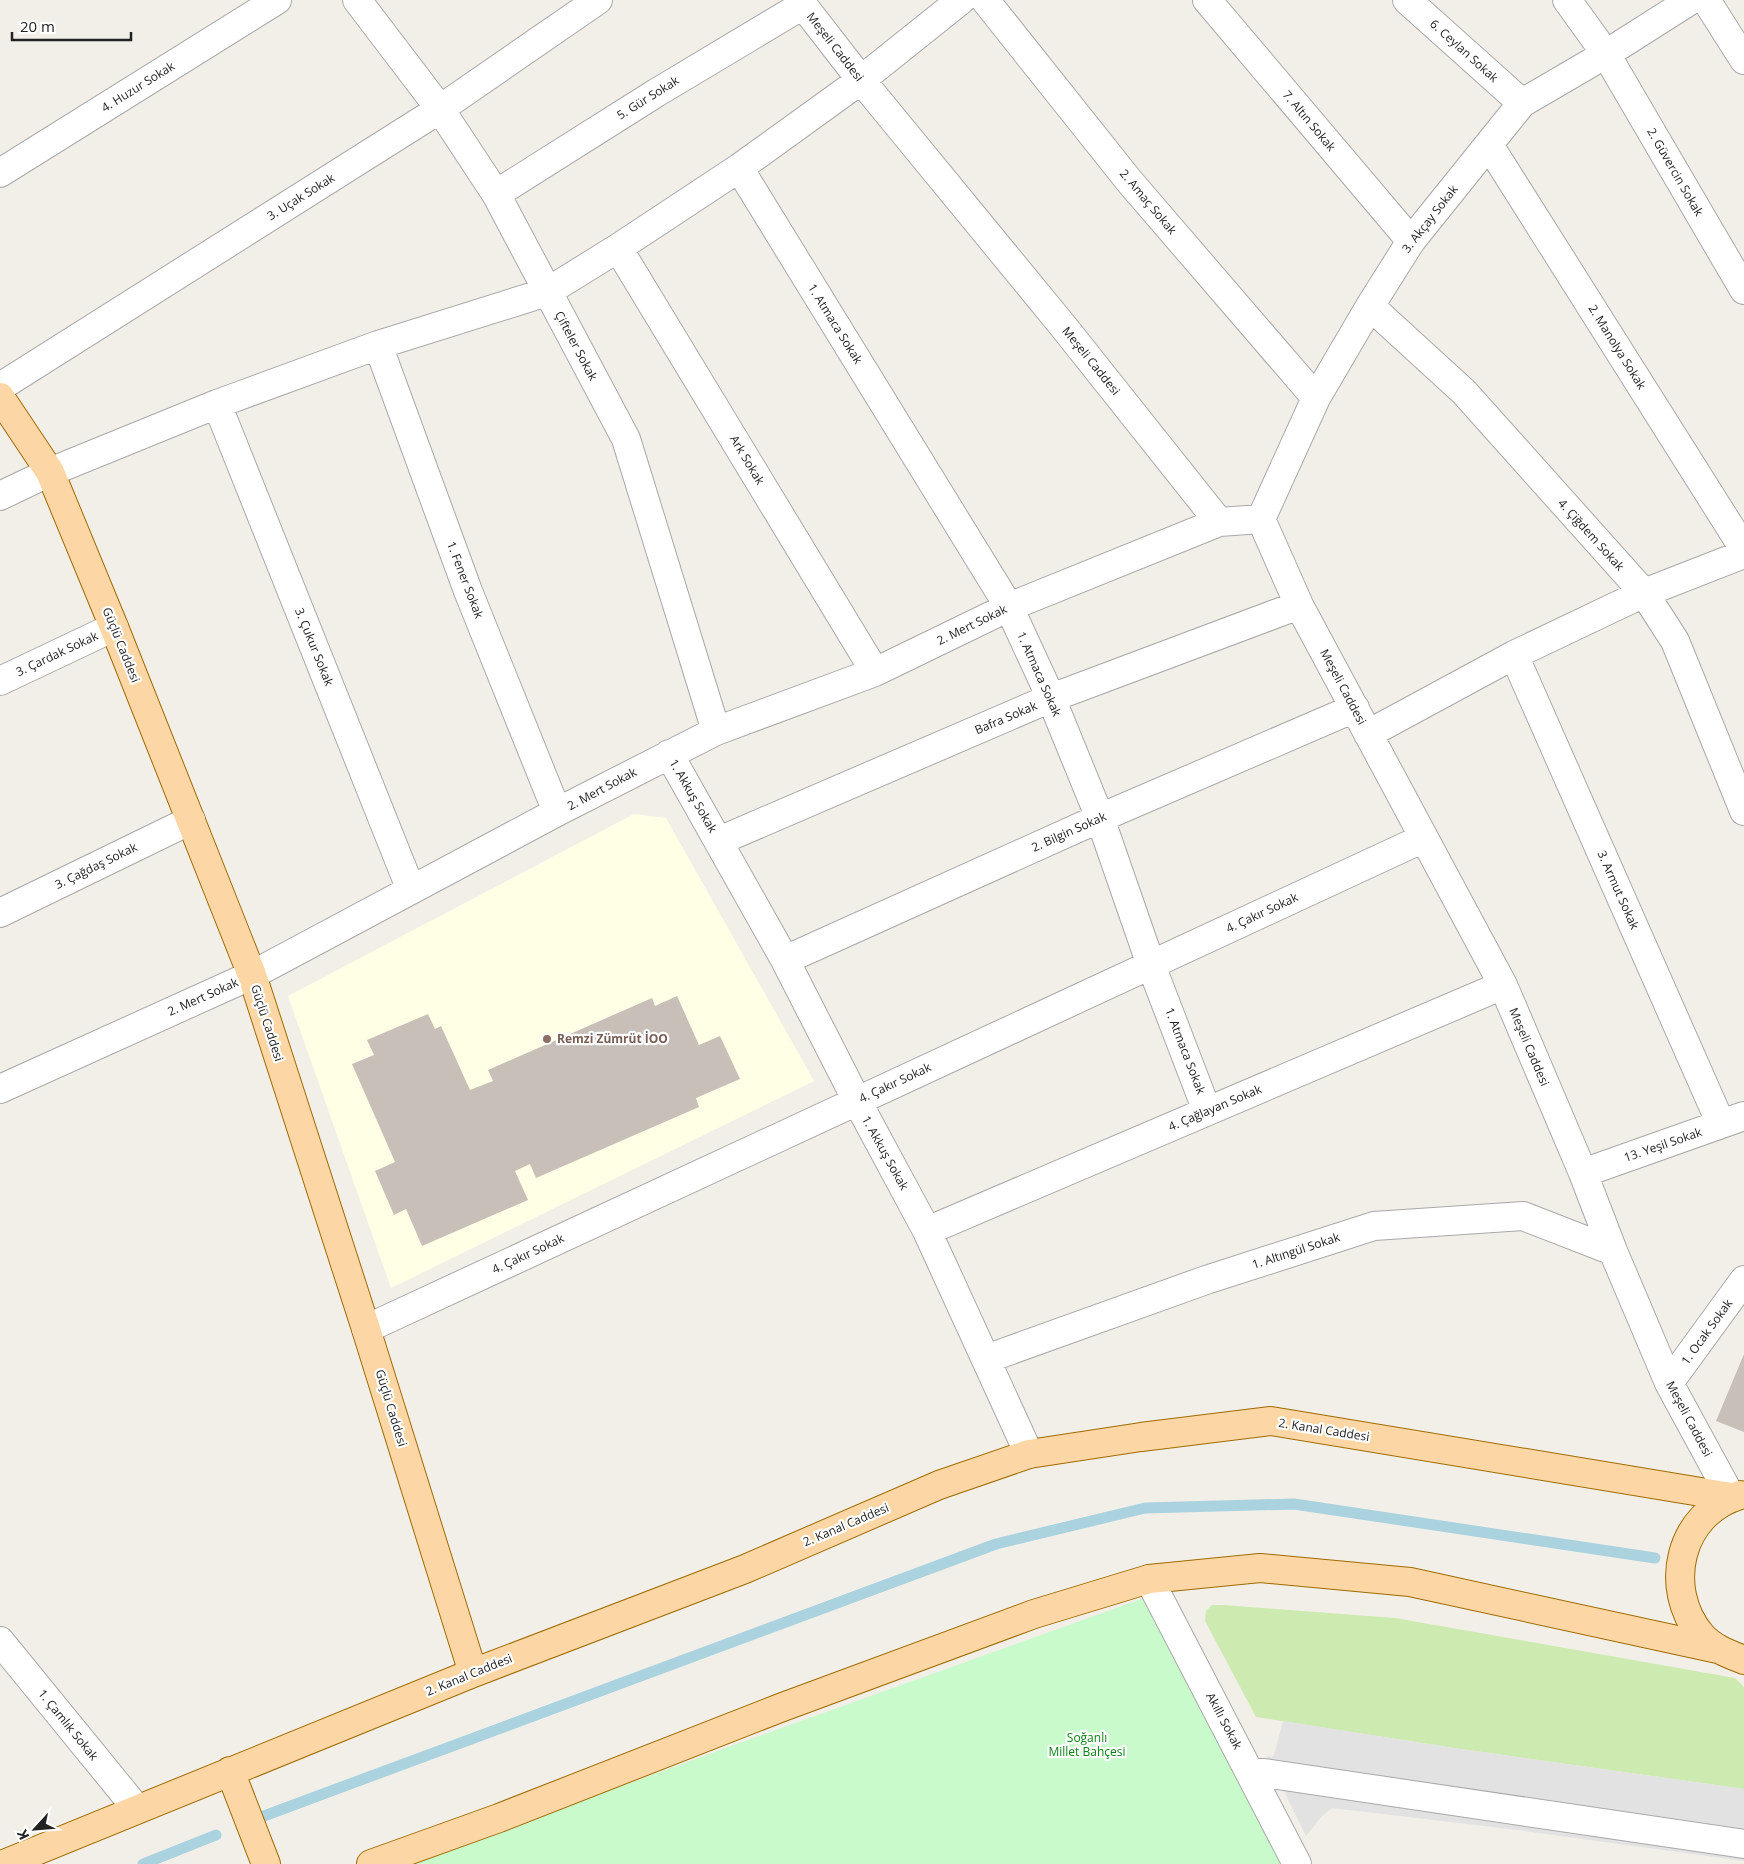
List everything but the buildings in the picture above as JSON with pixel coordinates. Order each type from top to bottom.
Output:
[{"type":"main road","name":"Güçlü Caddesi","points":[[0,397],[50,472],[114,627],[252,975],[366,1329],[473,1673]]},
{"type":"main road","name":"2. Kanal Caddesi","points":[[4,1864],[473,1673],[745,1569],[938,1485],[1029,1454],[1141,1437],[1271,1421],[1737,1495]]},
{"type":"main road","points":[[1718,1649],[1702,1636],[1688,1615],[1680,1589],[1680,1564],[1688,1538],[1702,1517],[1716,1506],[1737,1495]]},
{"type":"main road","points":[[371,1864],[499,1818],[780,1708],[1025,1617],[1149,1579],[1260,1568],[1410,1582],[1718,1649],[1744,1660]]},
{"type":"main road","points":[[230,1771],[266,1864]]},
{"type":"street","name":"4. Huzur Sokak","points":[[0,173],[277,0]]},
{"type":"street","name":"Çifteler Sokak","points":[[357,0],[440,108],[496,194],[626,439],[716,731]]},
{"type":"street","name":"3. Uçak Sokak","points":[[0,387],[440,108],[598,0]]},
{"type":"street","points":[[0,496],[50,472],[217,404],[378,345],[547,292],[618,248],[739,168],[861,80],[961,0]]},
{"type":"street","name":"2. Amaç Sokak","points":[[985,0],[1130,182],[1316,398]]},
{"type":"street","name":"7. Altın Sokak","points":[[1207,0],[1411,241]]},
{"type":"street","name":"6. Ceylan Sokak","points":[[1407,0],[1522,103]]},
{"type":"street","name":"2. Güvercin Sokak","points":[[1567,0],[1606,54],[1744,290]]},
{"type":"street","name":"3. Akçay Sokak","points":[[1261,519],[1316,398],[1370,306],[1411,241],[1522,103],[1606,54],[1691,0]]},
{"type":"street","points":[[1706,0],[1744,60]]},
{"type":"street","name":"Meşeli Caddesi","points":[[801,2],[861,80],[1063,326],[1219,522]]},
{"type":"street","name":"5. Gür Sokak","points":[[496,194],[801,2]]},
{"type":"street","name":"2. Manolya Sokak","points":[[1490,145],[1744,549]]},
{"type":"street","name":"1. Atmaca Sokak","points":[[739,168],[1009,607],[1051,698],[1100,818],[1151,965],[1207,1111]]},
{"type":"street","name":"Ark Sokak","points":[[618,248],[875,672]]},
{"type":"street","name":"4. Çiğdem Sokak","points":[[1370,306],[1464,392],[1644,593],[1675,641],[1744,811]]},
{"type":"street","name":"1. Fener Sokak","points":[[378,345],[468,591],[557,812]]},
{"type":"street","name":"3. Çukur Sokak","points":[[217,404],[411,890]]},
{"type":"street","points":[[1219,522],[1261,519]]},
{"type":"street","name":"Meşeli Caddesi","points":[[1261,519],[1299,605],[1503,984],[1669,1383],[1737,1495]]},
{"type":"street","name":"2. Mert Sokak","points":[[0,1088],[252,975],[557,812],[716,731],[875,672],[1009,607],[1219,522]]},
{"type":"street","points":[[1368,734],[1514,655],[1644,593],[1744,554]]},
{"type":"street","name":"Bafra Sokak","points":[[719,841],[1051,698],[1299,605]]},
{"type":"street","name":"3. Çardak Sokak","points":[[0,681],[114,627]]},
{"type":"street","name":"3. Armut Sokak","points":[[1514,655],[1732,1120]]},
{"type":"street","name":"2. Bilgin Sokak","points":[[785,960],[1100,818],[1355,708]]},
{"type":"street","name":"1. Akkuş Sokak","points":[[669,754],[785,960],[857,1101],[928,1231],[1029,1454]]},
{"type":"street","name":"3. Çağdaş Sokak","points":[[0,913],[191,820]]},
{"type":"street","name":"4. Çakır Sokak","points":[[366,1329],[1424,838]]},
{"type":"street","name":"4. Çağlayan Sokak","points":[[928,1231],[1503,984]]},
{"type":"street","name":"13. Yeşil Sokak","points":[[1583,1173],[1732,1120]]},
{"type":"street","name":"1. Altıngül Sokak","points":[[986,1359],[1206,1280],[1374,1226],[1523,1216],[1613,1251]]},
{"type":"street","name":"1. Ocak Sokak","points":[[1669,1383],[1744,1280]]},
{"type":"street","name":"Akıllı Sokak","points":[[1149,1579],[1297,1864]]},
{"type":"street","name":"1. Çamlık Sokak","points":[[0,1641],[137,1809]]},
{"type":"street","points":[[1250,1771],[1744,1844]]},
{"type":"shaded area","name":"Remzi Zümrüt İOO","points":[[634,814],[666,818],[814,1081],[391,1288],[288,996]]},
{"type":"shaded area","points":[[1283,1721],[1454,1748],[1744,1789],[1744,1861],[1510,1829],[1332,1808],[1322,1816],[1306,1836],[1267,1756],[1271,1757],[1274,1755]]},
{"type":"green space","name":"Soğanlı Millet Bahçesi","points":[[1147,1597],[1283,1864],[408,1864],[734,1745]]},
{"type":"green space","points":[[1212,1605],[1395,1618],[1735,1678],[1744,1687],[1744,1789],[1454,1748],[1256,1717],[1205,1621],[1206,1611]]},
{"type":"waterway","points":[[253,1820],[996,1544],[1145,1508],[1294,1504],[1655,1558]]},
{"type":"waterway","points":[[143,1864],[216,1835]]},
{"type":"place","name":"Remzi Zümrüt İOO","points":[[547,1039]]}]
